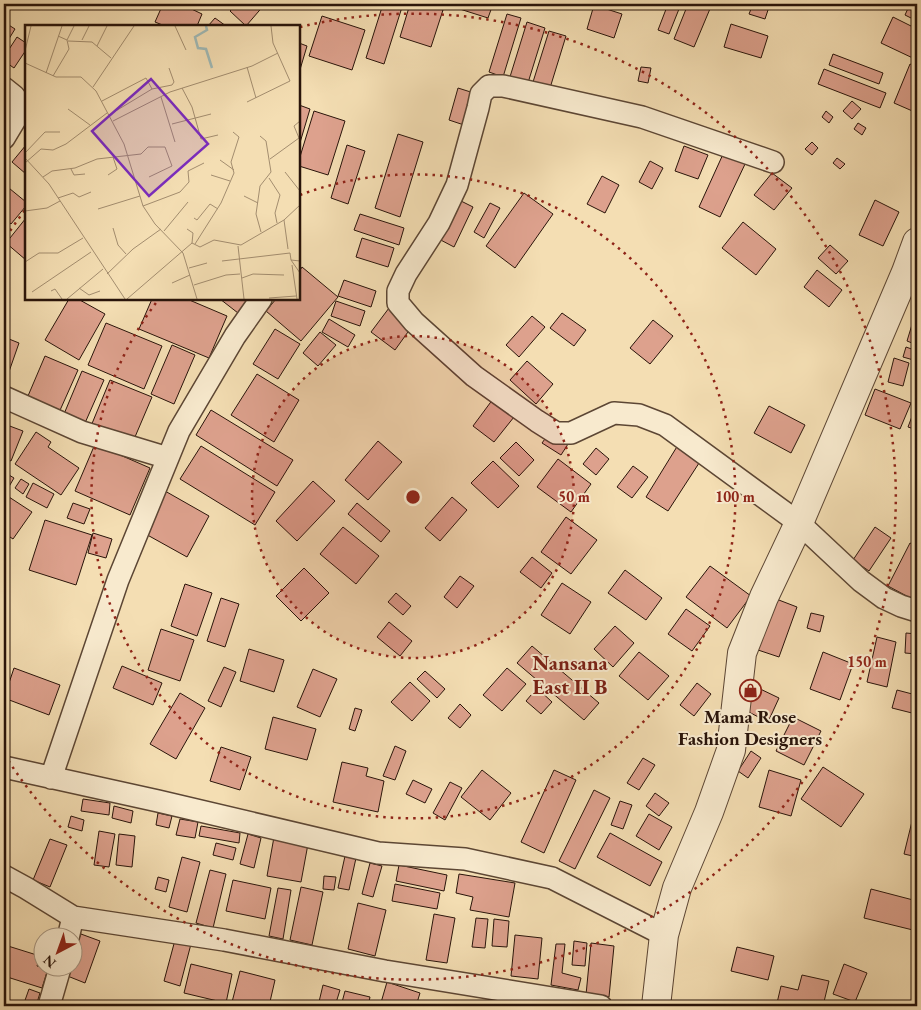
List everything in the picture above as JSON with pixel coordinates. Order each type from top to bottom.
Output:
[{"type":"street","points":[[773,162],[642,117],[503,86],[489,86],[481,94],[457,185],[439,223],[406,274],[398,291],[398,303],[414,322],[474,376],[556,433],[570,433],[614,413],[639,415],[665,425],[799,523],[861,581],[884,598],[917,611]]},
{"type":"street","points":[[4,88],[21,105],[19,113],[4,138]]},
{"type":"street","points":[[656,1006],[664,935],[677,888],[709,812],[731,750],[742,653],[764,597],[799,523],[917,242]]},
{"type":"street","points":[[51,778],[118,580],[179,431],[234,336],[260,300]]},
{"type":"street","points":[[4,397],[82,432],[168,458]]},
{"type":"street","points":[[4,767],[378,853],[465,859],[552,878],[664,935]]},
{"type":"street","points":[[4,876],[73,917],[224,940],[385,970],[601,1006]]},
{"type":"street","points":[[70,928],[73,917]]},
{"type":"street","points":[[49,1006],[57,978]]},
{"type":"building","points":[[163,4],[181,4],[202,14],[197,25],[162,25],[155,22]]},
{"type":"building","points":[[237,4],[265,4],[247,25],[230,11]]},
{"type":"building","points":[[383,4],[403,4],[384,64],[366,58]]},
{"type":"building","points":[[410,4],[424,4],[443,10],[431,47],[400,37]]},
{"type":"building","points":[[444,4],[493,4],[488,18]]},
{"type":"building","points":[[668,4],[681,4],[669,34],[658,30]]},
{"type":"building","points":[[688,4],[712,4],[694,47],[674,39]]},
{"type":"building","points":[[753,4],[770,4],[765,19],[749,14]]},
{"type":"building","points":[[910,4],[917,4],[917,21],[905,15]]},
{"type":"building","points":[[594,5],[622,14],[614,38],[587,29]]},
{"type":"building","points":[[507,14],[521,18],[503,77],[489,72]]},
{"type":"building","points":[[322,16],[365,30],[352,70],[309,56]]},
{"type":"building","points":[[893,17],[917,29],[917,60],[881,43]]},
{"type":"building","points":[[215,18],[225,25],[209,25]]},
{"type":"building","points":[[4,22],[15,29],[4,47]]},
{"type":"building","points":[[527,22],[545,28],[527,86],[509,80]]},
{"type":"building","points":[[731,24],[768,36],[761,58],[724,47]]},
{"type":"building","points":[[549,31],[566,36],[550,88],[533,82]]},
{"type":"building","points":[[17,37],[25,42],[25,52],[14,68],[4,61],[4,57]]},
{"type":"building","points":[[300,43],[307,46],[300,70]]},
{"type":"building","points":[[833,54],[883,73],[879,84],[829,65]]},
{"type":"building","points":[[910,64],[917,67],[917,113],[894,103]]},
{"type":"building","points":[[641,67],[651,68],[648,83],[638,81]]},
{"type":"building","points":[[824,69],[886,93],[880,108],[818,84]]},
{"type":"building","points":[[458,88],[477,94],[467,126],[449,120]]},
{"type":"building","points":[[852,101],[861,109],[852,119],[843,111]]},
{"type":"building","points":[[300,105],[310,109],[300,143]]},
{"type":"building","points":[[314,111],[345,121],[328,175],[300,166],[300,157]]},
{"type":"building","points":[[826,111],[833,117],[829,123],[822,117]]},
{"type":"building","points":[[858,123],[866,128],[862,135],[854,129]]},
{"type":"building","points":[[398,134],[423,142],[400,217],[375,208]]},
{"type":"building","points":[[812,142],[818,148],[812,155],[805,149]]},
{"type":"building","points":[[347,145],[365,151],[348,204],[331,198]]},
{"type":"building","points":[[25,146],[25,173],[12,162]]},
{"type":"building","points":[[684,146],[708,155],[698,179],[675,171]]},
{"type":"building","points":[[724,152],[746,162],[720,217],[699,207]]},
{"type":"building","points":[[837,158],[845,164],[840,169],[833,163]]},
{"type":"building","points":[[650,161],[663,168],[652,189],[639,182]]},
{"type":"building","points":[[772,173],[792,188],[774,210],[754,195]]},
{"type":"building","points":[[602,176],[619,185],[605,213],[587,204]]},
{"type":"building","points":[[4,184],[25,201],[25,207],[11,224],[4,218]]},
{"type":"building","points":[[524,193],[553,214],[515,268],[486,246]]},
{"type":"building","points":[[455,198],[473,207],[454,247],[435,237]]},
{"type":"building","points":[[875,200],[899,212],[883,246],[859,235]]},
{"type":"building","points":[[490,203],[500,208],[484,238],[474,232]]},
{"type":"building","points":[[360,214],[404,228],[399,245],[354,230]]},
{"type":"building","points":[[25,219],[25,259],[6,243]]},
{"type":"building","points":[[743,222],[776,249],[756,275],[722,248]]},
{"type":"building","points":[[362,238],[394,248],[388,267],[356,257]]},
{"type":"building","points":[[830,245],[848,261],[836,274],[818,258]]},
{"type":"building","points":[[302,267],[338,297],[301,341],[266,311],[275,300],[300,300],[300,270]]},
{"type":"building","points":[[817,270],[842,290],[829,307],[804,287]]},
{"type":"building","points":[[344,280],[376,291],[371,307],[338,296]]},
{"type":"building","points":[[68,300],[80,300],[105,314],[79,360],[45,340]]},
{"type":"building","points":[[152,300],[189,300],[227,316],[209,358],[139,329]]},
{"type":"building","points":[[221,300],[249,300],[238,313]]},
{"type":"building","points":[[336,301],[365,311],[360,326],[331,316]]},
{"type":"building","points":[[389,308],[413,325],[395,350],[371,332]]},
{"type":"building","points":[[562,313],[586,330],[574,346],[550,328]]},
{"type":"building","points":[[532,316],[545,327],[519,357],[506,345]]},
{"type":"building","points":[[914,318],[917,319],[917,345],[907,341]]},
{"type":"building","points":[[329,319],[355,335],[348,347],[322,332]]},
{"type":"building","points":[[653,320],[673,336],[650,364],[630,348]]},
{"type":"building","points":[[106,323],[162,346],[144,389],[88,365]]},
{"type":"building","points":[[275,329],[300,344],[278,379],[253,364]]},
{"type":"building","points":[[320,332],[336,345],[318,366],[303,353]]},
{"type":"building","points":[[4,337],[19,343],[4,386]]},
{"type":"building","points":[[172,345],[195,355],[174,404],[151,394]]},
{"type":"building","points":[[906,347],[917,351],[917,361],[903,357]]},
{"type":"building","points":[[45,356],[78,370],[57,417],[25,403]]},
{"type":"building","points":[[894,358],[909,363],[903,386],[888,382]]},
{"type":"building","points":[[527,361],[553,384],[536,404],[510,380]]},
{"type":"building","points":[[82,371],[104,380],[85,423],[64,414]]},
{"type":"building","points":[[257,374],[299,400],[274,442],[231,415]]},
{"type":"building","points":[[110,380],[152,397],[132,444],[91,426]]},
{"type":"building","points":[[875,389],[911,403],[900,429],[865,415]]},
{"type":"building","points":[[496,395],[518,412],[494,442],[473,426]]},
{"type":"building","points":[[917,403],[917,430],[908,427]]},
{"type":"building","points":[[769,406],[805,425],[791,453],[754,433]]},
{"type":"building","points":[[211,410],[293,460],[277,486],[196,435]]},
{"type":"building","points":[[7,425],[23,431],[11,461],[4,458],[4,433]]},
{"type":"building","points":[[36,432],[51,442],[48,447],[79,468],[61,495],[15,464]]},
{"type":"building","points":[[550,432],[568,444],[561,455],[542,443]]},
{"type":"building","points":[[378,441],[402,462],[368,500],[345,480]]},
{"type":"building","points":[[516,442],[534,460],[519,476],[500,458]]},
{"type":"building","points":[[95,444],[150,468],[130,515],[75,491]]},
{"type":"building","points":[[678,445],[701,460],[668,511],[646,497]]},
{"type":"building","points":[[201,446],[275,492],[255,525],[180,479]]},
{"type":"building","points":[[596,448],[609,459],[596,475],[583,464]]},
{"type":"building","points":[[558,459],[591,484],[571,512],[537,487]]},
{"type":"building","points":[[493,461],[519,486],[498,508],[471,483]]},
{"type":"building","points":[[633,466],[648,477],[632,498],[617,487]]},
{"type":"building","points":[[4,472],[14,478],[7,490],[4,488]]},
{"type":"building","points":[[21,479],[29,484],[23,494],[15,488]]},
{"type":"building","points":[[313,481],[335,501],[297,541],[276,521]]},
{"type":"building","points":[[33,483],[54,494],[47,508],[26,497]]},
{"type":"building","points":[[165,491],[209,516],[187,557],[142,532]]},
{"type":"building","points":[[9,497],[32,512],[13,539],[4,533],[4,504]]},
{"type":"building","points":[[452,497],[467,510],[440,541],[425,528]]},
{"type":"building","points":[[73,503],[90,509],[84,524],[67,518]]},
{"type":"building","points":[[357,503],[390,531],[381,542],[348,514]]},
{"type":"building","points":[[566,517],[597,540],[571,574],[541,552]]},
{"type":"building","points":[[45,520],[92,535],[76,585],[29,570]]},
{"type":"building","points":[[343,527],[379,556],[356,584],[320,554]]},
{"type":"building","points":[[875,527],[891,538],[869,571],[853,560]]},
{"type":"building","points":[[93,533],[112,539],[106,558],[88,553]]},
{"type":"building","points":[[910,543],[917,546],[916,601],[888,586]]},
{"type":"building","points":[[532,557],[552,573],[541,588],[520,572]]},
{"type":"building","points":[[710,566],[751,596],[727,628],[686,597]]},
{"type":"building","points":[[304,568],[329,593],[301,621],[276,596]]},
{"type":"building","points":[[625,570],[662,598],[646,620],[608,593]]},
{"type":"building","points":[[460,576],[474,586],[457,608],[444,597]]},
{"type":"building","points":[[562,583],[591,602],[570,634],[541,615]]},
{"type":"building","points":[[185,584],[212,593],[197,636],[171,626]]},
{"type":"building","points":[[396,593],[411,606],[403,615],[388,602]]},
{"type":"building","points":[[771,597],[797,607],[779,657],[752,648]]},
{"type":"building","points":[[221,598],[239,604],[225,647],[207,641]]},
{"type":"building","points":[[686,609],[710,626],[692,651],[668,634]]},
{"type":"building","points":[[811,613],[824,616],[820,632],[807,628]]},
{"type":"building","points":[[389,622],[412,641],[400,656],[377,637]]},
{"type":"building","points":[[615,626],[634,643],[613,667],[594,649]]},
{"type":"building","points":[[161,629],[194,640],[180,681],[148,670]]},
{"type":"building","points":[[906,633],[917,634],[917,654],[905,653]]},
{"type":"building","points":[[877,637],[896,642],[887,687],[867,682]]},
{"type":"building","points":[[532,646],[599,703],[584,720],[517,663]]},
{"type":"building","points":[[249,649],[284,660],[274,692],[240,681]]},
{"type":"building","points":[[639,652],[669,676],[648,700],[619,676]]},
{"type":"building","points":[[823,652],[853,664],[840,700],[810,689]]},
{"type":"building","points":[[122,666],[162,683],[153,705],[113,688]]},
{"type":"building","points":[[224,667],[236,672],[221,707],[208,701]]},
{"type":"building","points":[[14,668],[60,685],[49,715],[4,698]]},
{"type":"building","points":[[507,668],[526,684],[502,711],[483,695]]},
{"type":"building","points":[[313,669],[337,679],[320,717],[297,707]]},
{"type":"building","points":[[425,671],[445,689],[437,698],[417,679]]},
{"type":"building","points":[[410,682],[430,701],[412,721],[391,702]]},
{"type":"building","points":[[697,683],[711,694],[694,716],[680,705]]},
{"type":"building","points":[[754,686],[779,698],[768,722],[743,709]]},
{"type":"building","points":[[537,688],[552,702],[541,714],[526,701]]},
{"type":"building","points":[[897,690],[916,695],[912,713],[892,708]]},
{"type":"building","points":[[180,693],[205,708],[176,759],[150,744]]},
{"type":"building","points":[[460,704],[471,715],[460,728],[448,718]]},
{"type":"building","points":[[355,708],[362,710],[355,731],[349,729]]},
{"type":"building","points":[[273,717],[316,729],[307,760],[265,749]]},
{"type":"building","points":[[793,717],[821,731],[804,765],[776,751]]},
{"type":"building","points":[[395,746],[406,751],[395,780],[383,776]]},
{"type":"building","points":[[221,747],[251,757],[240,790],[210,781]]},
{"type":"building","points":[[751,751],[761,758],[748,778],[738,771]]},
{"type":"building","points":[[643,758],[655,765],[639,790],[627,783]]},
{"type":"building","points":[[342,762],[368,768],[366,776],[384,781],[378,812],[333,802]]},
{"type":"building","points":[[823,767],[864,794],[841,827],[801,799]]},
{"type":"building","points":[[482,770],[511,793],[490,820],[461,797]]},
{"type":"building","points":[[554,770],[576,780],[544,853],[521,842]]},
{"type":"building","points":[[769,770],[801,780],[791,816],[759,807]]},
{"type":"building","points":[[413,780],[432,789],[425,803],[406,794]]},
{"type":"building","points":[[450,782],[462,788],[445,820],[433,813]]},
{"type":"building","points":[[594,790],[610,798],[575,869],[559,861]]},
{"type":"building","points":[[655,793],[669,803],[659,816],[646,806]]},
{"type":"building","points":[[83,799],[110,803],[109,815],[81,811]]},
{"type":"building","points":[[620,801],[632,805],[623,829],[611,825]]},
{"type":"building","points":[[917,801],[917,857],[904,854]]},
{"type":"building","points":[[114,806],[133,811],[131,823],[112,818]]},
{"type":"building","points":[[158,813],[172,816],[169,828],[156,825]]},
{"type":"building","points":[[649,814],[672,827],[659,850],[636,836]]},
{"type":"building","points":[[71,816],[84,820],[82,831],[68,827]]},
{"type":"building","points":[[180,819],[198,822],[195,838],[176,835]]},
{"type":"building","points":[[201,826],[240,833],[239,843],[199,836]]},
{"type":"building","points":[[99,831],[115,834],[109,867],[94,865]]},
{"type":"building","points":[[610,833],[662,862],[650,886],[597,857]]},
{"type":"building","points":[[119,834],[135,836],[132,867],[116,865]]},
{"type":"building","points":[[248,834],[261,838],[254,868],[240,864]]},
{"type":"building","points":[[274,837],[308,844],[301,882],[267,876]]},
{"type":"building","points":[[50,839],[67,845],[50,887],[33,880]]},
{"type":"building","points":[[216,843],[236,848],[233,860],[213,855]]},
{"type":"building","points":[[345,856],[356,858],[349,890],[338,888]]},
{"type":"building","points":[[182,857],[200,862],[187,912],[169,907]]},
{"type":"building","points":[[370,863],[382,866],[373,897],[362,894]]},
{"type":"building","points":[[399,865],[447,875],[444,891],[396,881]]},
{"type":"building","points":[[210,870],[226,874],[213,928],[196,923]]},
{"type":"building","points":[[459,874],[515,883],[509,917],[470,910],[473,897],[456,893]]},
{"type":"building","points":[[324,876],[336,877],[334,890],[323,889]]},
{"type":"building","points":[[158,877],[169,880],[166,892],[155,889]]},
{"type":"building","points":[[233,880],[271,888],[265,919],[226,911]]},
{"type":"building","points":[[395,884],[440,893],[437,909],[392,901]]},
{"type":"building","points":[[301,887],[323,892],[312,945],[290,940]]},
{"type":"building","points":[[278,888],[291,890],[283,939],[269,936]]},
{"type":"building","points":[[871,889],[917,901],[917,931],[864,918]]},
{"type":"building","points":[[358,903],[386,910],[375,956],[348,949]]},
{"type":"building","points":[[434,914],[455,918],[447,963],[426,960]]},
{"type":"building","points":[[476,918],[488,919],[485,948],[472,947]]},
{"type":"building","points":[[494,919],[509,921],[507,947],[492,946]]},
{"type":"building","points":[[82,934],[100,941],[85,983],[72,978],[82,978]]},
{"type":"building","points":[[515,935],[542,938],[538,979],[511,976]]},
{"type":"building","points":[[175,940],[191,944],[180,986],[164,981]]},
{"type":"building","points":[[574,941],[587,943],[585,966],[572,965]]},
{"type":"building","points":[[591,943],[614,946],[609,997],[586,995]]},
{"type":"building","points":[[556,944],[565,944],[562,973],[581,978],[578,990],[551,985]]},
{"type":"building","points":[[8,946],[32,954],[32,978],[45,978],[42,988],[4,976],[4,959]]},
{"type":"building","points":[[737,947],[774,956],[768,980],[731,971]]},
{"type":"building","points":[[191,964],[232,974],[226,1003],[184,993]]},
{"type":"building","points":[[844,964],[867,973],[855,1002],[833,994]]},
{"type":"building","points":[[240,971],[275,980],[269,1006],[231,1006]]},
{"type":"building","points":[[802,975],[829,981],[823,1006],[789,1006],[777,1003],[781,986],[798,990]]},
{"type":"building","points":[[387,982],[420,993],[416,1006],[392,1001],[391,1006],[380,1006]]},
{"type":"building","points":[[323,985],[340,990],[335,1006],[318,1006]]},
{"type":"building","points":[[29,989],[40,993],[36,1006],[23,1006]]},
{"type":"building","points":[[345,991],[370,997],[368,1006],[341,1006]]},
{"type":"place","name":"Mama Rose Fashion Designers","points":[[750,690]]},
{"type":"district","name":"Nansana East II B","points":[[570,674]]}]
